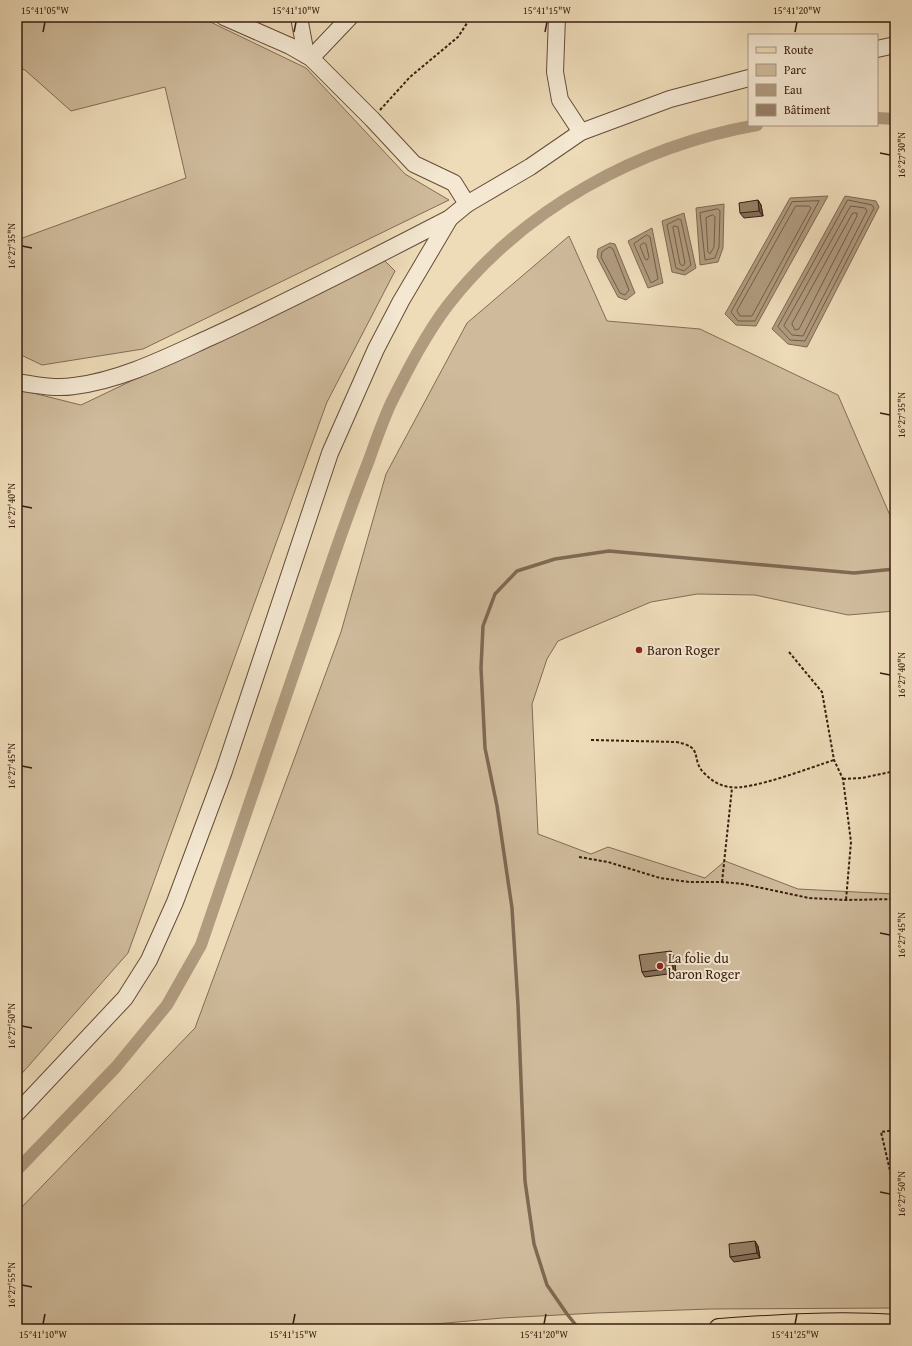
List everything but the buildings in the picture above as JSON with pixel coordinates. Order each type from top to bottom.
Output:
[{"type":"main road","points":[[719,1329],[796,1323],[855,1322],[895,1325]]},
{"type":"street","points":[[224,17],[290,46],[308,56],[372,119],[414,164],[454,183],[467,204]]},
{"type":"street","points":[[299,17],[308,56]]},
{"type":"street","points":[[308,56],[350,17]]},
{"type":"street","points":[[557,17],[555,72],[560,100],[581,132]]},
{"type":"street","points":[[878,49],[895,45]]},
{"type":"street","points":[[17,382],[47,386],[73,386],[115,377],[173,354],[274,308],[450,218],[467,204],[530,167],[581,132],[670,99],[748,78]]},
{"type":"street","points":[[17,1113],[125,998],[149,960],[176,902],[224,771],[330,454],[376,349],[401,302],[450,218]]},
{"type":"path","points":[[372,119],[410,77],[458,38],[471,17]]},
{"type":"path","points":[[789,652],[822,692],[834,760],[843,779],[851,842],[846,900]]},
{"type":"path","points":[[590,740],[676,742],[688,744],[693,749],[702,772],[716,783],[732,788],[751,785],[834,760]]},
{"type":"path","points":[[843,779],[862,778],[895,771]]},
{"type":"path","points":[[722,882],[732,788]]},
{"type":"path","points":[[579,857],[608,862],[660,878],[689,882],[722,882],[743,884],[809,898],[846,900],[895,899]]},
{"type":"path","points":[[895,1130],[881,1132],[895,1192]]},
{"type":"green space","points":[[17,17],[200,17],[306,68],[405,174],[449,200],[143,349],[42,365],[17,353],[17,240],[186,178],[165,87],[71,111],[25,70],[17,67]]},
{"type":"green space","points":[[569,236],[607,321],[700,329],[838,395],[892,520],[895,519],[895,611],[848,615],[755,595],[697,594],[651,602],[558,641],[547,659],[532,704],[538,834],[591,854],[608,847],[705,878],[725,861],[798,889],[895,894],[895,1308],[710,1309],[596,1313],[502,1318],[379,1329],[17,1329],[17,1212],[195,1028],[341,632],[386,474],[467,323]]},
{"type":"green space","points":[[384,260],[395,271],[327,402],[128,953],[17,1079],[17,389],[81,405]]},
{"type":"water","points":[[828,196],[756,326],[736,325],[725,314],[790,198]]},
{"type":"water","points":[[845,196],[876,201],[879,207],[807,347],[788,344],[772,329]]},
{"type":"water","points":[[724,204],[723,248],[718,262],[700,265],[696,208]]},
{"type":"water","points":[[684,213],[696,268],[685,275],[672,272],[662,221]]},
{"type":"water","points":[[652,228],[663,283],[648,288],[628,241]]},
{"type":"water","points":[[610,243],[615,244],[635,293],[626,300],[618,297],[597,257],[598,249]]},
{"type":"waterway","points":[[878,118],[895,119]]},
{"type":"waterway","points":[[17,1170],[116,1067],[167,1005],[201,945],[332,560],[380,430],[404,377],[440,316],[478,271],[511,239],[547,211],[586,187],[627,166],[669,148],[713,135],[753,126]]},
{"type":"waterway","points":[[579,1329],[547,1285],[534,1244],[525,1181],[518,1005],[512,908],[497,806],[485,748],[481,668],[483,626],[495,594],[517,571],[555,559],[609,551],[854,573],[895,569]]},
{"type":"place","name":"Baron Roger","points":[[639,650]]},
{"type":"place","name":"La folie du baron Roger","points":[[660,966]]}]
